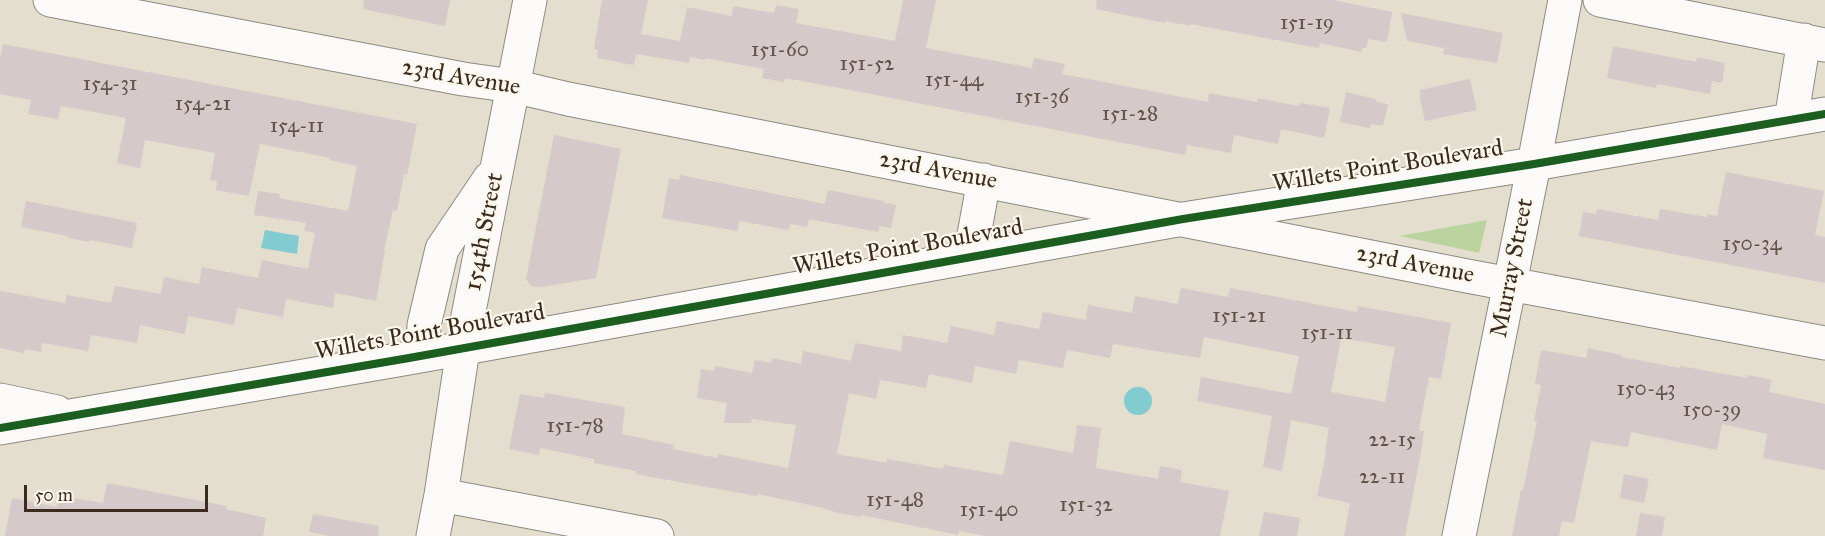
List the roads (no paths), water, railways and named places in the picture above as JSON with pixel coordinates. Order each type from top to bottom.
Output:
[{"type":"street","name":"23rd Avenue","points":[[50,0],[463,79],[513,86],[553,96],[1467,276],[1825,343]]},
{"type":"street","name":"154th Street","points":[[433,536],[468,316],[530,0]]},
{"type":"street","name":"Murray Street","points":[[1459,536],[1565,0]]},
{"type":"street","points":[[1600,0],[1814,42],[1791,120]]},
{"type":"street","name":"Willets Point Boulevard","points":[[0,428],[464,348],[1183,219],[1534,164],[1825,114]]},
{"type":"street","points":[[423,355],[424,325],[442,249],[498,165]]},
{"type":"street","points":[[970,257],[984,180]]},
{"type":"street","points":[[0,400],[74,415]]},
{"type":"street","points":[[441,495],[657,536]]},
{"type":"water","points":[[265,230],[299,236],[297,254],[261,248]]},
{"type":"water","points":[[1138,387],[1148,391],[1152,401],[1148,411],[1138,415],[1128,411],[1124,401],[1128,391]]}]
